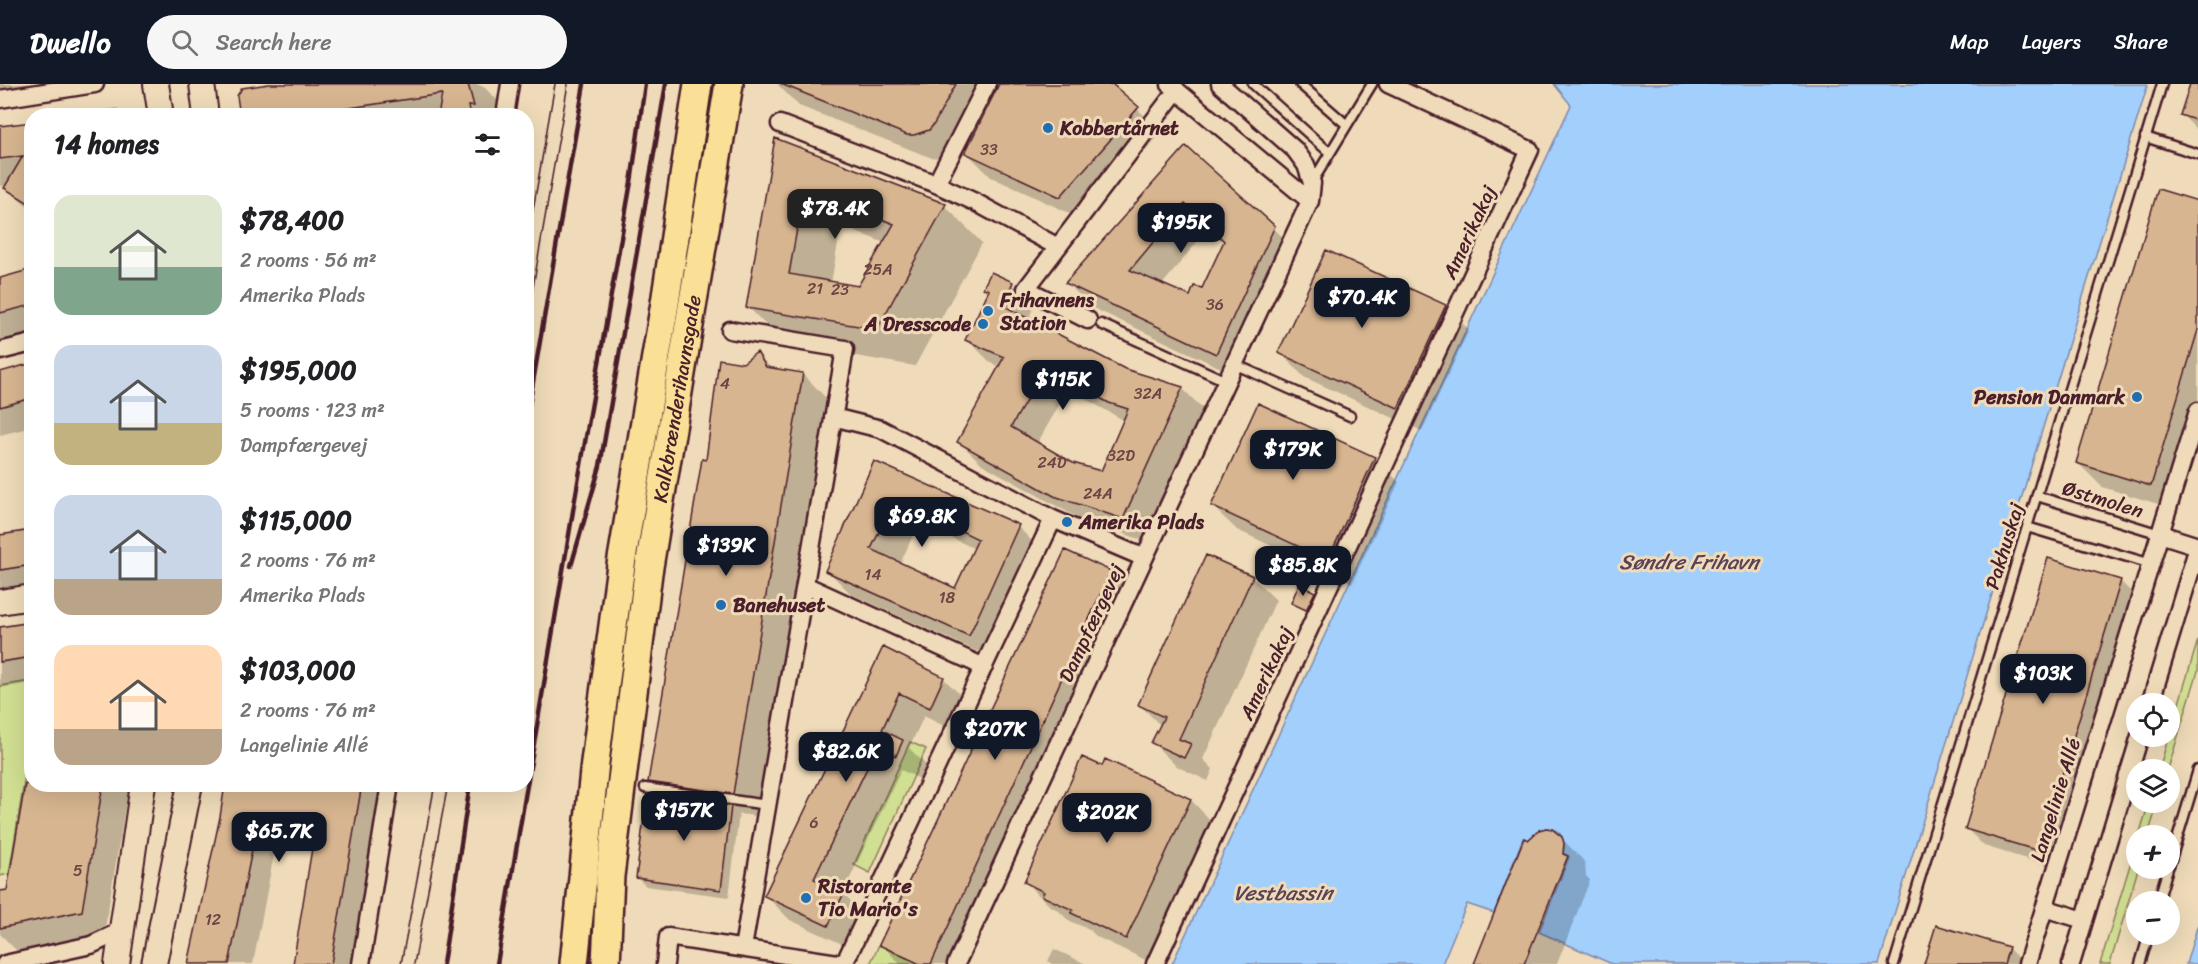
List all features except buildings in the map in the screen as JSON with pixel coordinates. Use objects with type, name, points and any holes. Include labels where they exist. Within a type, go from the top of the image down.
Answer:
[{"type":"main road","name":"Kalkbrænderihavnsgade","points":[[574,964],[594,762],[620,576],[698,84]]},
{"type":"main road","name":"Kalkbrænderihavnsgade","points":[[606,964],[611,865],[647,585],[729,84]]},
{"type":"street","points":[[0,99],[95,84]]},
{"type":"street","points":[[156,84],[160,108]]},
{"type":"street","points":[[202,84],[205,108]]},
{"type":"street","points":[[506,108],[510,84]]},
{"type":"street","points":[[936,184],[987,84]]},
{"type":"street","points":[[1220,84],[1295,150],[1306,165],[1312,183]]},
{"type":"street","name":"Amerikakaj","points":[[1155,964],[1530,150],[1388,84]]},
{"type":"street","points":[[1094,322],[1026,289],[1173,87],[1310,201]]},
{"type":"street","points":[[780,124],[936,184],[975,202],[1058,247]]},
{"type":"street","name":"Dampfærgevej","points":[[956,964],[1310,201],[1312,183]]},
{"type":"street","points":[[730,330],[845,349],[743,948]]},
{"type":"street","points":[[0,351],[24,346]]},
{"type":"street","name":"Langelinie Allé","points":[[2027,964],[2198,411]]},
{"type":"street","points":[[833,417],[881,429],[1053,519],[1135,554],[1145,556]]},
{"type":"street","points":[[665,964],[668,937],[844,964],[1053,519]]},
{"type":"street","points":[[2153,693],[2198,546],[2160,534]]},
{"type":"street","points":[[805,585],[984,667]]},
{"type":"street","points":[[0,602],[24,598]]},
{"type":"street","points":[[2071,964],[2137,747]]},
{"type":"street","points":[[91,945],[118,960],[142,792]]},
{"type":"street","points":[[154,964],[188,792]]},
{"type":"street","points":[[361,964],[389,792]]},
{"type":"street","points":[[2044,908],[2084,920]]},
{"type":"street","points":[[5,964],[91,945],[123,930]]},
{"type":"lane","points":[[1253,84],[1330,153]]},
{"type":"lane","points":[[1300,84],[1347,125]]},
{"type":"lane","points":[[1312,183],[1372,84]]},
{"type":"lane","name":"Pakhuskaj","points":[[1894,964],[2162,84]]},
{"type":"lane","points":[[2145,138],[2198,154]]},
{"type":"lane","points":[[1094,322],[1226,381]]},
{"type":"lane","points":[[1234,364],[1350,416]]},
{"type":"lane","name":"Østmolen","points":[[2037,496],[2160,534]]},
{"type":"lane","points":[[2027,527],[2151,564]]},
{"type":"lane","points":[[2180,831],[2198,770]]},
{"type":"lane","points":[[645,788],[768,805]]},
{"type":"lane","points":[[2140,964],[2145,945]]},
{"type":"green space","points":[[2198,640],[2198,671],[2180,730],[2180,700]]},
{"type":"green space","points":[[24,682],[24,782],[9,874],[0,876],[0,686]]},
{"type":"green space","points":[[910,742],[926,749],[870,873],[854,865]]},
{"type":"green space","points":[[2166,747],[2175,747],[2171,759],[2162,759]]},
{"type":"green space","points":[[2146,813],[2155,813],[2151,825],[2142,825]]},
{"type":"green space","points":[[2126,878],[2135,879],[2132,891],[2126,891],[2126,910],[2110,964],[2100,964]]},
{"type":"green space","points":[[879,945],[920,964],[870,964]]},
{"type":"water","name":"Søndre Frihavn","points":[[1554,84],[2148,84],[1879,964],[1612,964],[1539,932],[1569,857],[1563,853],[1564,843],[1559,833],[1546,828],[1534,834],[1531,840],[1523,838],[1494,913],[1467,904],[1442,964],[1172,964],[1571,105]]},
{"type":"water","points":[[2198,924],[2198,964],[2186,964]]},
{"type":"tram line","points":[[534,204],[555,84]]},
{"type":"tram line","points":[[534,282],[568,84]]},
{"type":"tram line","points":[[401,964],[433,792]]},
{"type":"tram line","points":[[414,964],[446,792]]},
{"type":"railway","points":[[534,376],[584,84]]},
{"type":"railway","points":[[534,743],[632,176],[645,84]]},
{"type":"railway","points":[[571,566],[600,466],[666,84]]},
{"type":"railway","points":[[443,964],[469,792]]},
{"type":"railway","points":[[497,964],[526,792]]},
{"type":"place","name":"Kobbertårnet","points":[[1048,128]]},
{"type":"place","name":"Frihavnens Station","points":[[988,311]]},
{"type":"place","name":"A Dresscode","points":[[983,324]]},
{"type":"place","name":"Pension Danmark","points":[[2137,397]]},
{"type":"place","name":"Amerika Plads","points":[[1067,522]]},
{"type":"place","name":"Banehuset","points":[[721,605]]},
{"type":"place","name":"Ristorante Tio Mario's","points":[[806,898]]},
{"type":"water label","name":"Vestbassin","points":[[1283,893]]}]
